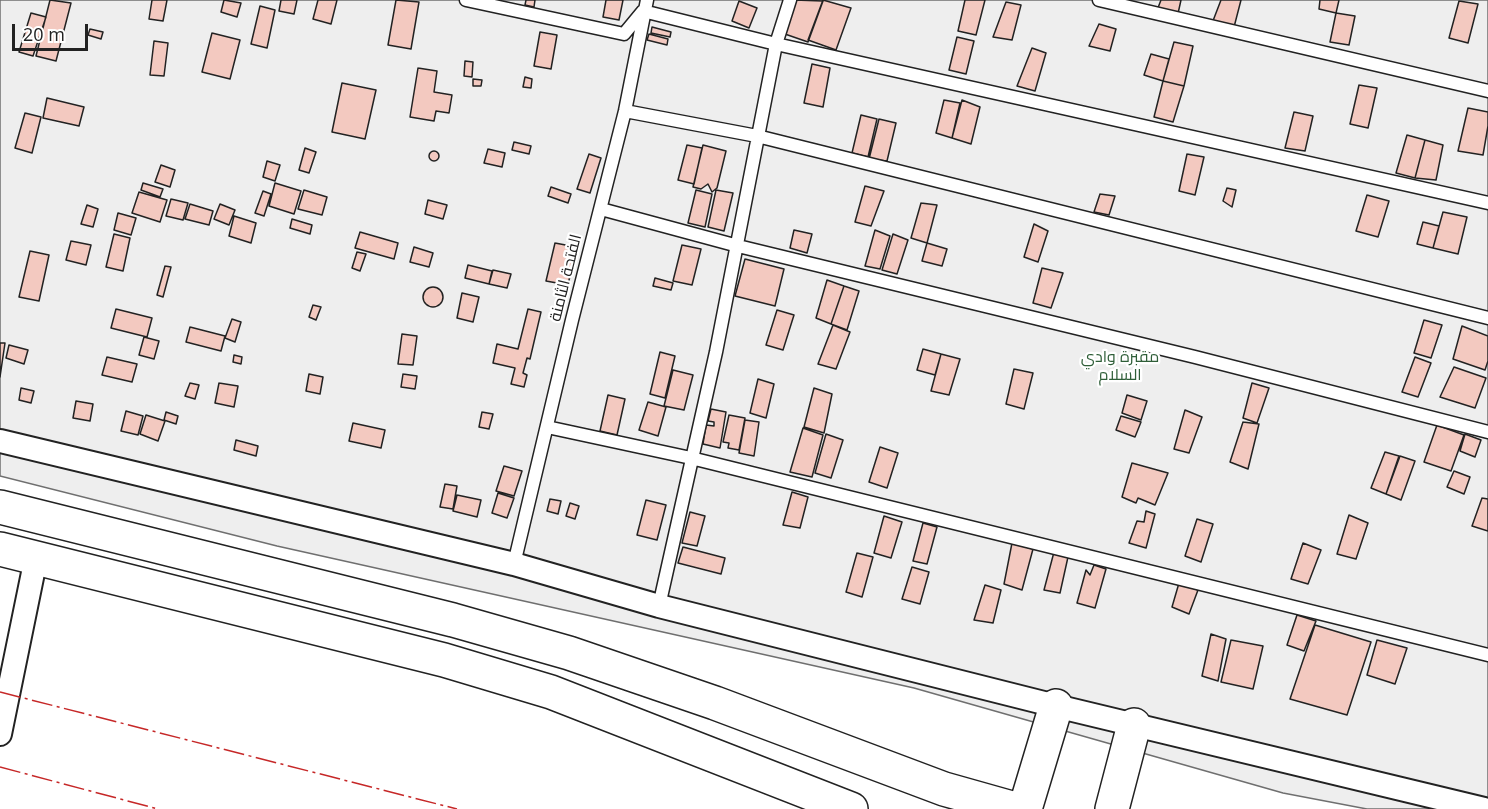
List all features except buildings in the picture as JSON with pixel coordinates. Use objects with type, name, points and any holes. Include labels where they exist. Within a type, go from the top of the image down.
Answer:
[{"type":"main road","points":[[0,507],[453,620],[605,665],[702,698],[944,789],[1015,809]]},
{"type":"main road","points":[[0,549],[444,660],[551,692],[851,809]]},
{"type":"main road","points":[[581,703],[593,702],[602,696],[608,686],[609,675],[605,665]]},
{"type":"main road","points":[[680,742],[674,731],[674,718],[680,707],[690,700],[702,698]]},
{"type":"main road","points":[[1025,809],[1056,706]]},
{"type":"main road","points":[[1112,809],[1134,725]]},
{"type":"street","points":[[0,441],[514,564],[659,606],[1056,706],[1484,809]]},
{"type":"street","points":[[0,734],[36,558]]},
{"type":"lane","points":[[466,0],[624,34],[645,5],[776,44],[1488,203]]},
{"type":"lane","points":[[659,606],[738,246],[776,44],[790,0]]},
{"type":"lane","points":[[1100,0],[1488,91]]},
{"type":"lane","name":"الفتحة الثامنة","points":[[514,564],[625,111],[645,5]]},
{"type":"lane","points":[[625,111],[757,136],[1488,318]]},
{"type":"lane","points":[[601,209],[738,246],[1195,357],[1488,432]]},
{"type":"lane","points":[[548,427],[691,458],[1488,655]]},
{"type":"green space","name":"مقبرة وادي السلام","points":[[0,0],[1488,0],[1488,809],[1367,809],[1283,793],[914,688],[277,546],[0,476]]},
{"type":"power","points":[[0,692],[457,809]]},
{"type":"power","points":[[0,767],[158,809]]}]
